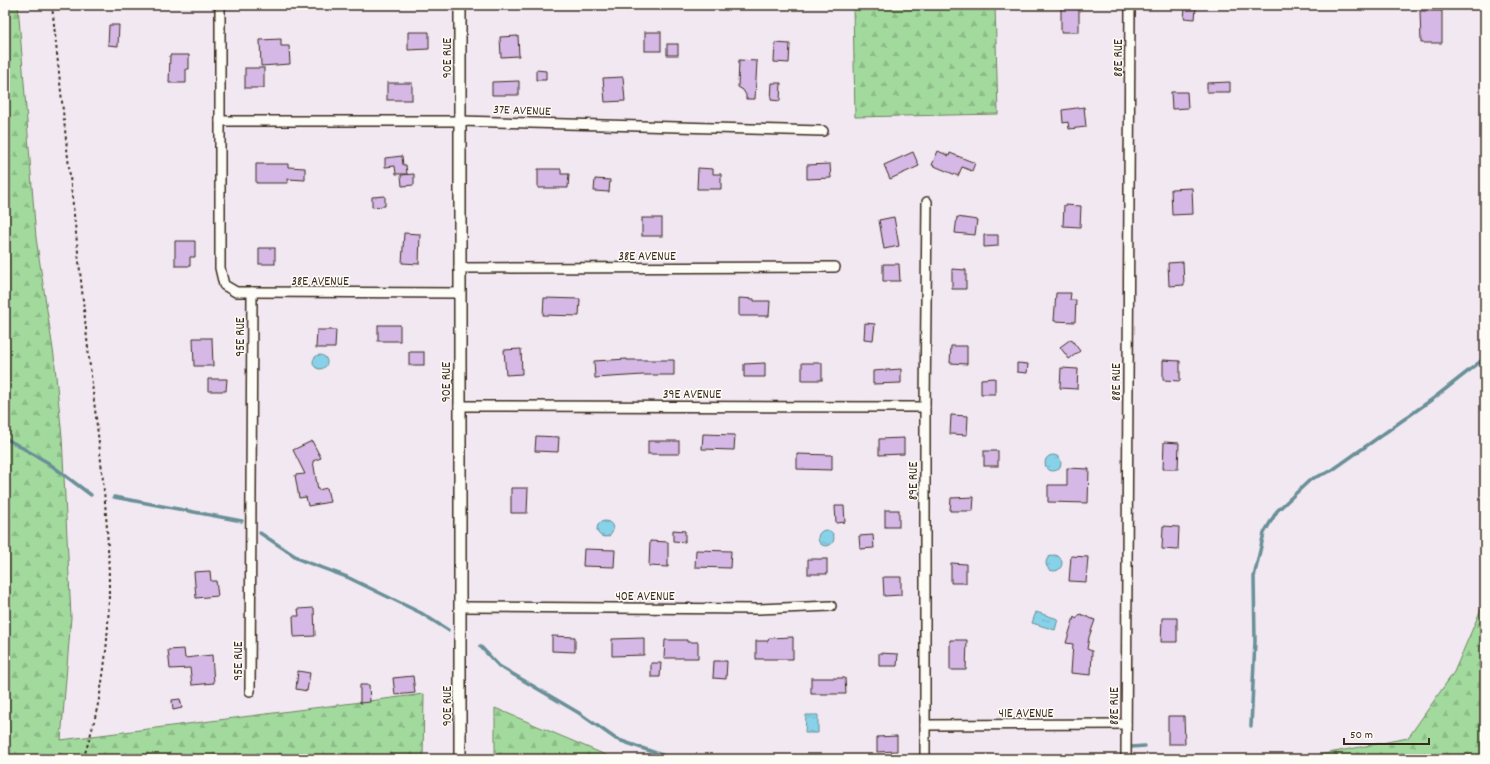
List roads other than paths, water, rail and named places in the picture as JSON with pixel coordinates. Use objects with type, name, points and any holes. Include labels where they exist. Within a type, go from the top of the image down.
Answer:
[{"type":"street","points":[[220,5],[220,268],[224,285],[236,292],[252,292]]},
{"type":"street","name":"90E RUE","points":[[460,5],[460,759]]},
{"type":"street","name":"88E RUE","points":[[1126,759],[1130,5]]},
{"type":"street","name":"37E AVENUE","points":[[220,121],[460,121],[823,131]]},
{"type":"street","name":"89E RUE","points":[[925,759],[925,407],[927,202]]},
{"type":"street","name":"38E AVENUE","points":[[459,268],[835,267]]},
{"type":"street","name":"38E AVENUE","points":[[252,292],[459,293]]},
{"type":"street","name":"95E RUE","points":[[250,691],[252,292]]},
{"type":"street","name":"39E AVENUE","points":[[460,406],[925,407]]},
{"type":"street","name":"40E AVENUE","points":[[460,607],[760,608],[831,606]]},
{"type":"street","name":"41E AVENUE","points":[[925,725],[1126,724]]},
{"type":"water","points":[[317,355],[323,355],[327,359],[327,365],[323,369],[317,369],[313,365],[313,359]]},
{"type":"water","points":[[1053,455],[1060,460],[1061,463],[1056,470],[1053,471],[1046,466],[1045,463],[1050,456]]},
{"type":"water","points":[[605,521],[611,523],[613,529],[611,535],[605,537],[599,535],[597,529],[599,523]]},
{"type":"water","points":[[823,530],[829,530],[834,535],[832,544],[829,546],[823,546],[818,541],[818,535]]},
{"type":"water","points":[[1054,555],[1060,557],[1062,563],[1060,569],[1054,571],[1048,569],[1046,563],[1048,557]]},
{"type":"water","points":[[1036,612],[1058,619],[1055,630],[1032,623]]},
{"type":"water","points":[[806,715],[818,715],[818,733],[805,733]]},
{"type":"waterway","points":[[1251,726],[1255,641],[1254,577],[1264,533],[1277,511],[1311,479],[1331,471],[1434,398],[1485,358]]},
{"type":"waterway","points":[[5,438],[47,462],[91,495]]},
{"type":"waterway","points":[[114,497],[242,521]]},
{"type":"waterway","points":[[260,533],[301,560],[347,577],[421,613],[448,630]]},
{"type":"waterway","points":[[480,646],[499,666],[579,713],[616,739],[673,759]]},
{"type":"waterway","points":[[1131,747],[1145,746]]}]
